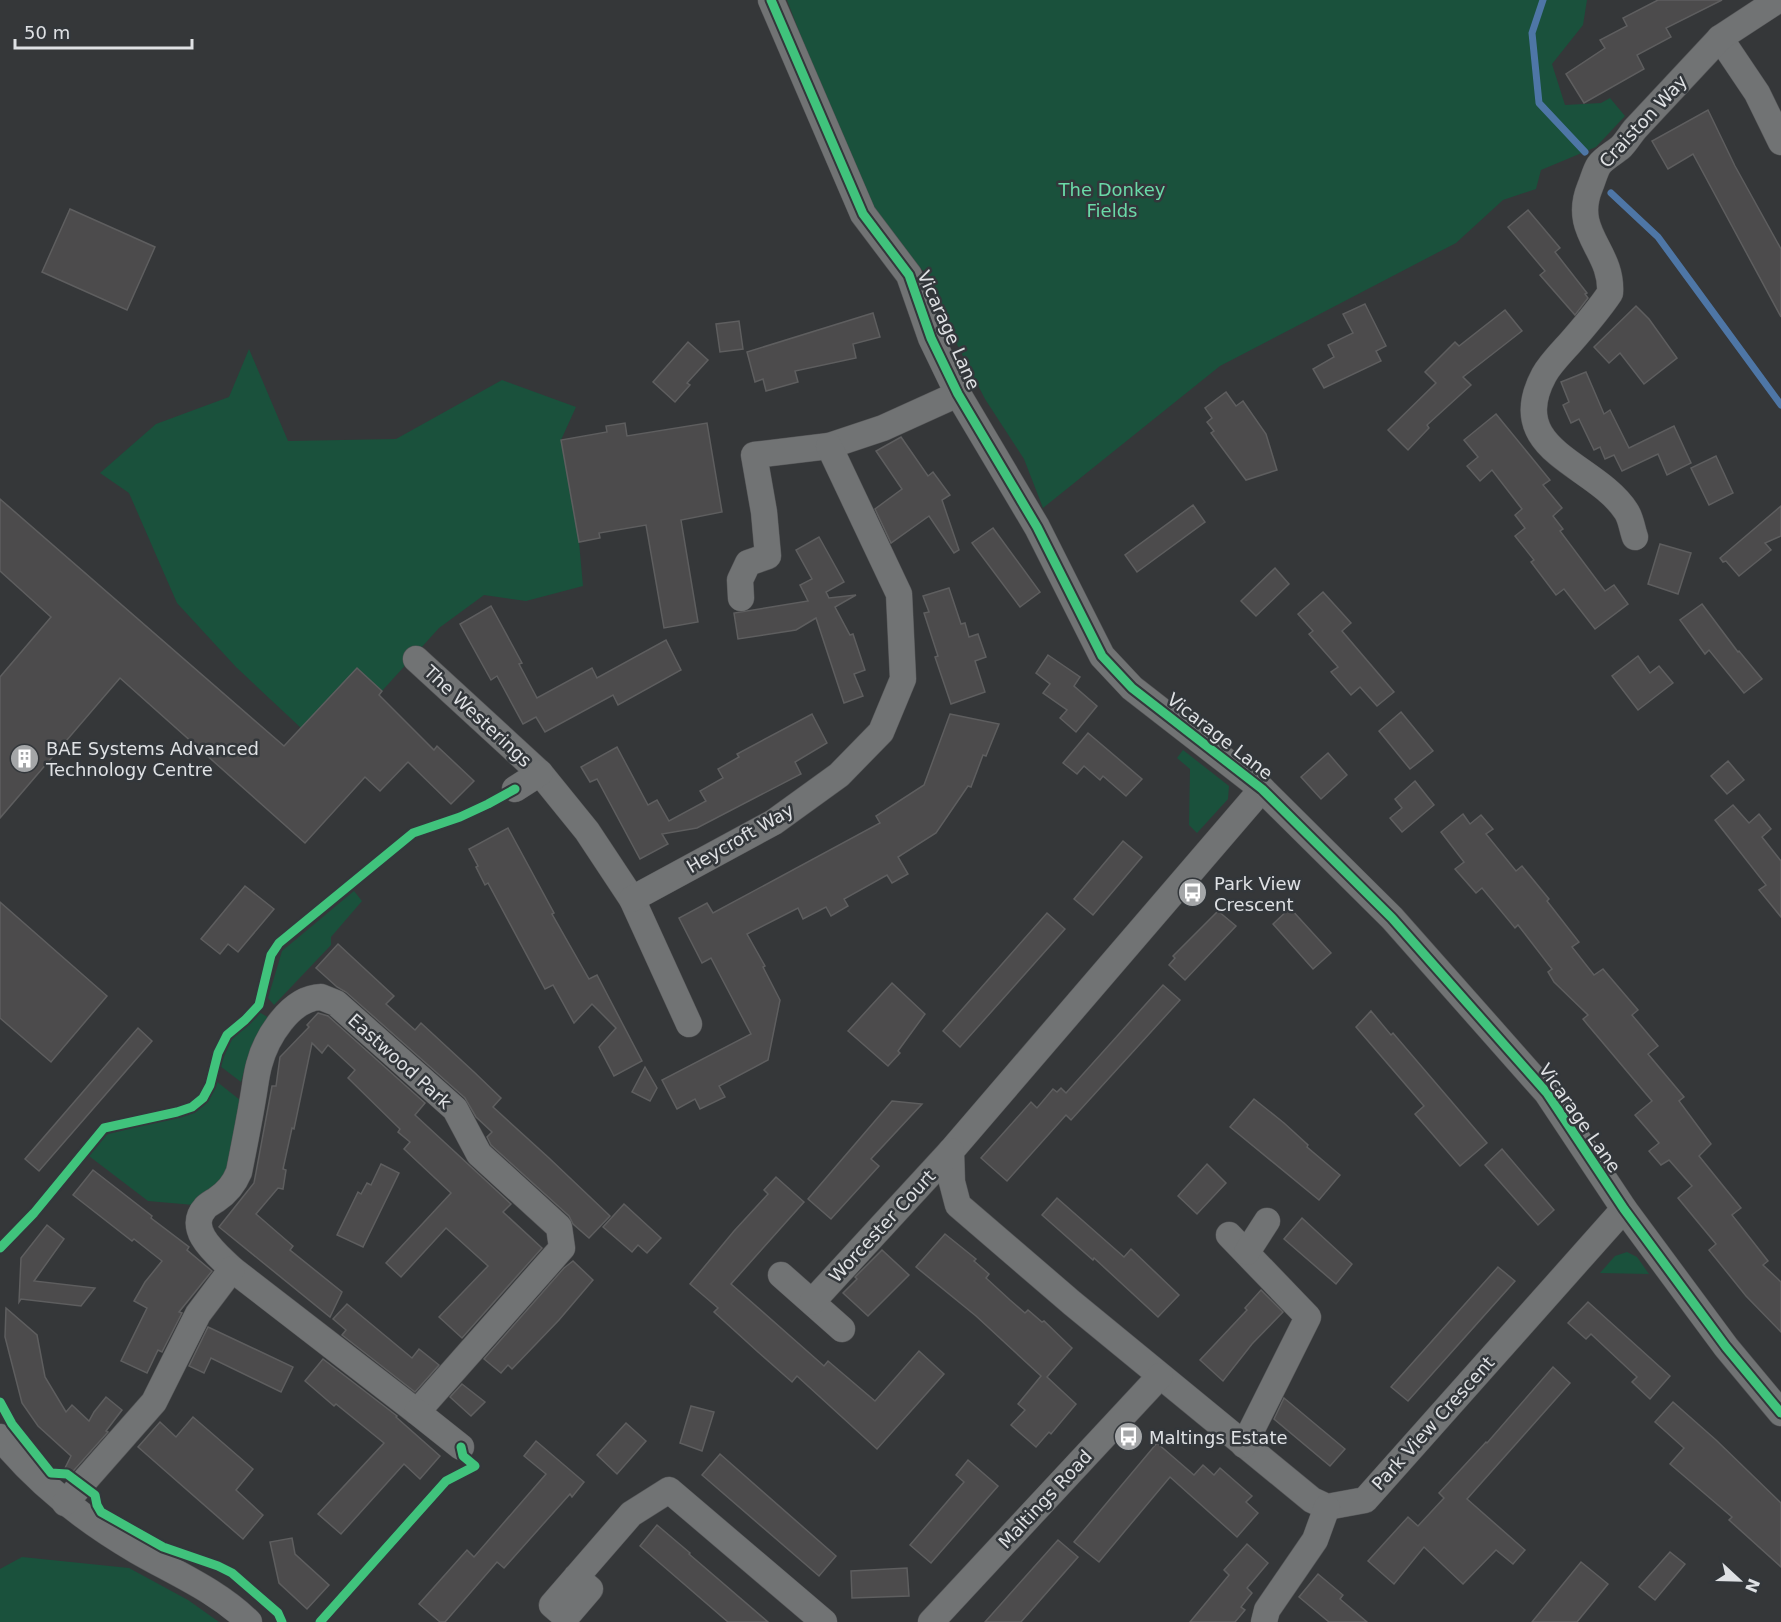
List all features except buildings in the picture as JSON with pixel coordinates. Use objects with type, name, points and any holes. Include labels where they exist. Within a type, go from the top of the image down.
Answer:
[{"type":"street","name":"Vicarage Lane","points":[[771,0],[863,214],[909,275],[931,338],[958,394],[1037,527],[1102,656],[1132,688],[1262,789],[1392,918],[1547,1093],[1624,1209],[1726,1347],[1781,1413]]},
{"type":"street","name":"Craiston Way","points":[[1635,537],[1628,513],[1622,505],[1597,482],[1558,454],[1541,436],[1533,420],[1534,402],[1545,374],[1610,293],[1611,280],[1584,214],[1584,202],[1599,165],[1623,145],[1635,129],[1720,38],[1778,0]]},
{"type":"street","points":[[1720,38],[1756,93],[1781,142]]},
{"type":"street","points":[[741,598],[740,580],[748,563],[768,556],[764,512],[754,455],[828,446],[883,428],[958,394]]},
{"type":"street","name":"Heycroft Way","points":[[632,899],[774,822],[839,775],[881,732],[903,679],[899,594],[828,446]]},
{"type":"street","name":"The Westerings","points":[[416,659],[540,773],[587,831],[632,899],[688,1024]]},
{"type":"street","name":"The Westerings","points":[[514,789],[540,773]]},
{"type":"street","points":[[1262,789],[951,1151],[952,1182],[958,1205],[1244,1445],[1312,1500],[1327,1507],[1315,1540],[1267,1610],[1264,1622]]},
{"type":"street","name":"Eastwood Park","points":[[417,1412],[562,1248],[559,1227],[479,1154],[455,1108],[336,1003],[321,997],[309,998],[295,1005],[281,1021],[259,1064],[239,1172],[233,1186],[204,1208],[200,1220],[200,1234],[208,1246],[232,1269],[461,1447]]},
{"type":"street","name":"Worcester Court","points":[[812,1302],[951,1151]]},
{"type":"street","name":"Park View Crescent","points":[[1327,1507],[1365,1500],[1624,1209]]},
{"type":"street","points":[[1244,1445],[1308,1317],[1238,1243],[1267,1221]]},
{"type":"street","points":[[65,1503],[154,1401],[198,1314],[232,1269]]},
{"type":"street","points":[[781,1275],[842,1329]]},
{"type":"street","name":"Maltings Road","points":[[931,1622],[1160,1376]]},
{"type":"street","points":[[0,1437],[21,1463],[93,1525],[214,1594],[249,1622]]},
{"type":"street","points":[[576,1577],[632,1514],[669,1490],[824,1622]]},
{"type":"green space","name":"The Donkey Fields","points":[[787,0],[1587,0],[1583,25],[1552,64],[1565,105],[1601,103],[1610,98],[1625,116],[1596,147],[1541,170],[1536,189],[1503,200],[1456,243],[1220,366],[1043,508],[1024,459],[985,399],[944,319],[925,273],[874,213],[820,86]]},
{"type":"green space","points":[[249,349],[288,441],[396,439],[502,380],[576,407],[561,440],[579,542],[583,586],[526,601],[484,595],[439,628],[382,691],[357,668],[301,728],[236,667],[177,603],[129,493],[100,473],[156,424],[229,397]]},
{"type":"green space","points":[[1183,750],[1229,786],[1228,799],[1197,833],[1189,825],[1190,769],[1177,758]]},
{"type":"green space","points":[[354,891],[362,901],[331,937],[331,945],[274,1005],[268,998],[282,951]]},
{"type":"green space","points":[[259,1012],[271,1019],[247,1060],[241,1082],[220,1066],[231,1040],[256,1018]]},
{"type":"green space","points":[[216,1081],[240,1100],[226,1176],[194,1205],[148,1201],[89,1156],[105,1135],[194,1112],[209,1099]]},
{"type":"green space","points":[[1627,1252],[1637,1257],[1649,1274],[1600,1273],[1615,1256]]},
{"type":"green space","points":[[22,1557],[129,1568],[188,1600],[219,1622],[0,1622],[0,1569]]},
{"type":"waterway","points":[[1543,0],[1532,33],[1539,103],[1585,152]]},
{"type":"waterway","points":[[1611,193],[1658,237],[1781,405]]},
{"type":"cycle path","points":[[771,0],[863,214],[909,275],[931,338],[958,394],[1037,527],[1102,656],[1132,688],[1262,789],[1392,918],[1547,1093],[1624,1209],[1726,1347],[1781,1413]]},
{"type":"cycle path","points":[[0,1248],[34,1213],[104,1128],[177,1112],[192,1107],[203,1098],[210,1085],[218,1053],[227,1035],[259,1005],[271,955],[279,943],[413,833],[460,817],[515,789]]},
{"type":"cycle path","points":[[0,1402],[12,1424],[51,1473],[67,1474],[95,1495],[101,1512],[163,1547],[232,1573],[278,1613],[282,1622]]},
{"type":"cycle path","points":[[320,1622],[446,1481],[475,1466],[463,1456],[461,1447]]},
{"type":"place","name":"BAE Systems Advanced Technology Centre","points":[[25,758]]},
{"type":"place","name":"Park View Crescent","points":[[1193,893]]},
{"type":"place","name":"Maltings Estate","points":[[1128,1437]]}]
